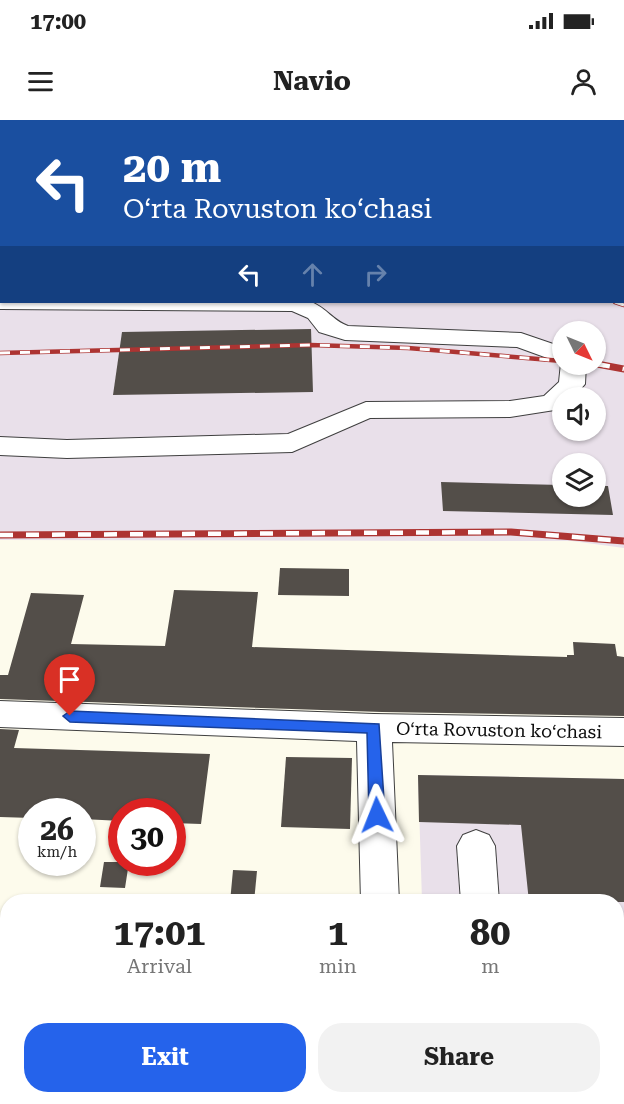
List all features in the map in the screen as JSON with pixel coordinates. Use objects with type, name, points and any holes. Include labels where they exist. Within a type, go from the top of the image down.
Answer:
[{"type":"street","points":[[148,303],[296,304],[317,313],[328,327],[345,333],[521,340],[552,352]]},
{"type":"street","points":[[0,446],[67,449],[292,443],[366,410],[510,409],[552,403],[572,384],[572,375]]},
{"type":"street","name":"Oʻrta Rovuston koʻchasi","points":[[0,714],[374,728],[624,732]]},
{"type":"street","name":"Oʻrta Rovuston koʻchasi","points":[[374,728],[380,894]]},
{"type":"street","points":[[476,846],[479,894]]},
{"type":"shaded area","points":[[0,303],[624,303],[624,548],[572,541],[0,540]]},
{"type":"shaded area","points":[[418,775],[624,779],[624,894],[422,894]]},
{"type":"building","points":[[311,329],[313,392],[113,395],[122,332]]},
{"type":"building","points":[[441,482],[552,485],[552,507],[606,507],[606,486],[608,486],[613,515],[443,511]]},
{"type":"building","points":[[280,568],[349,569],[349,596],[278,595]]},
{"type":"building","points":[[174,590],[258,592],[252,647],[567,657],[567,655],[574,655],[573,642],[615,644],[617,656],[624,657],[624,716],[382,712],[0,699],[0,675],[8,675],[31,593],[84,595],[71,644],[165,646]]},
{"type":"building","points":[[0,729],[19,730],[14,748],[210,754],[201,824],[186,823],[186,798],[108,798],[108,820],[96,820],[96,798],[18,798],[18,818],[0,817]]},
{"type":"building","points":[[286,757],[352,758],[350,829],[281,827]]},
{"type":"building","points":[[418,775],[624,779],[624,894],[528,894],[521,825],[419,822]]},
{"type":"building","points":[[104,862],[108,862],[108,876],[127,876],[125,888],[100,887]]},
{"type":"building","points":[[233,870],[257,871],[255,894],[231,894]]},
{"type":"railway","points":[[618,303],[624,305]]},
{"type":"railway","points":[[0,353],[310,345],[408,348],[552,360]]},
{"type":"railway","points":[[606,366],[624,369]]},
{"type":"railway","points":[[0,535],[511,532],[624,541]]},
{"type":"route","points":[[70,716],[374,728],[377,815]]}]
